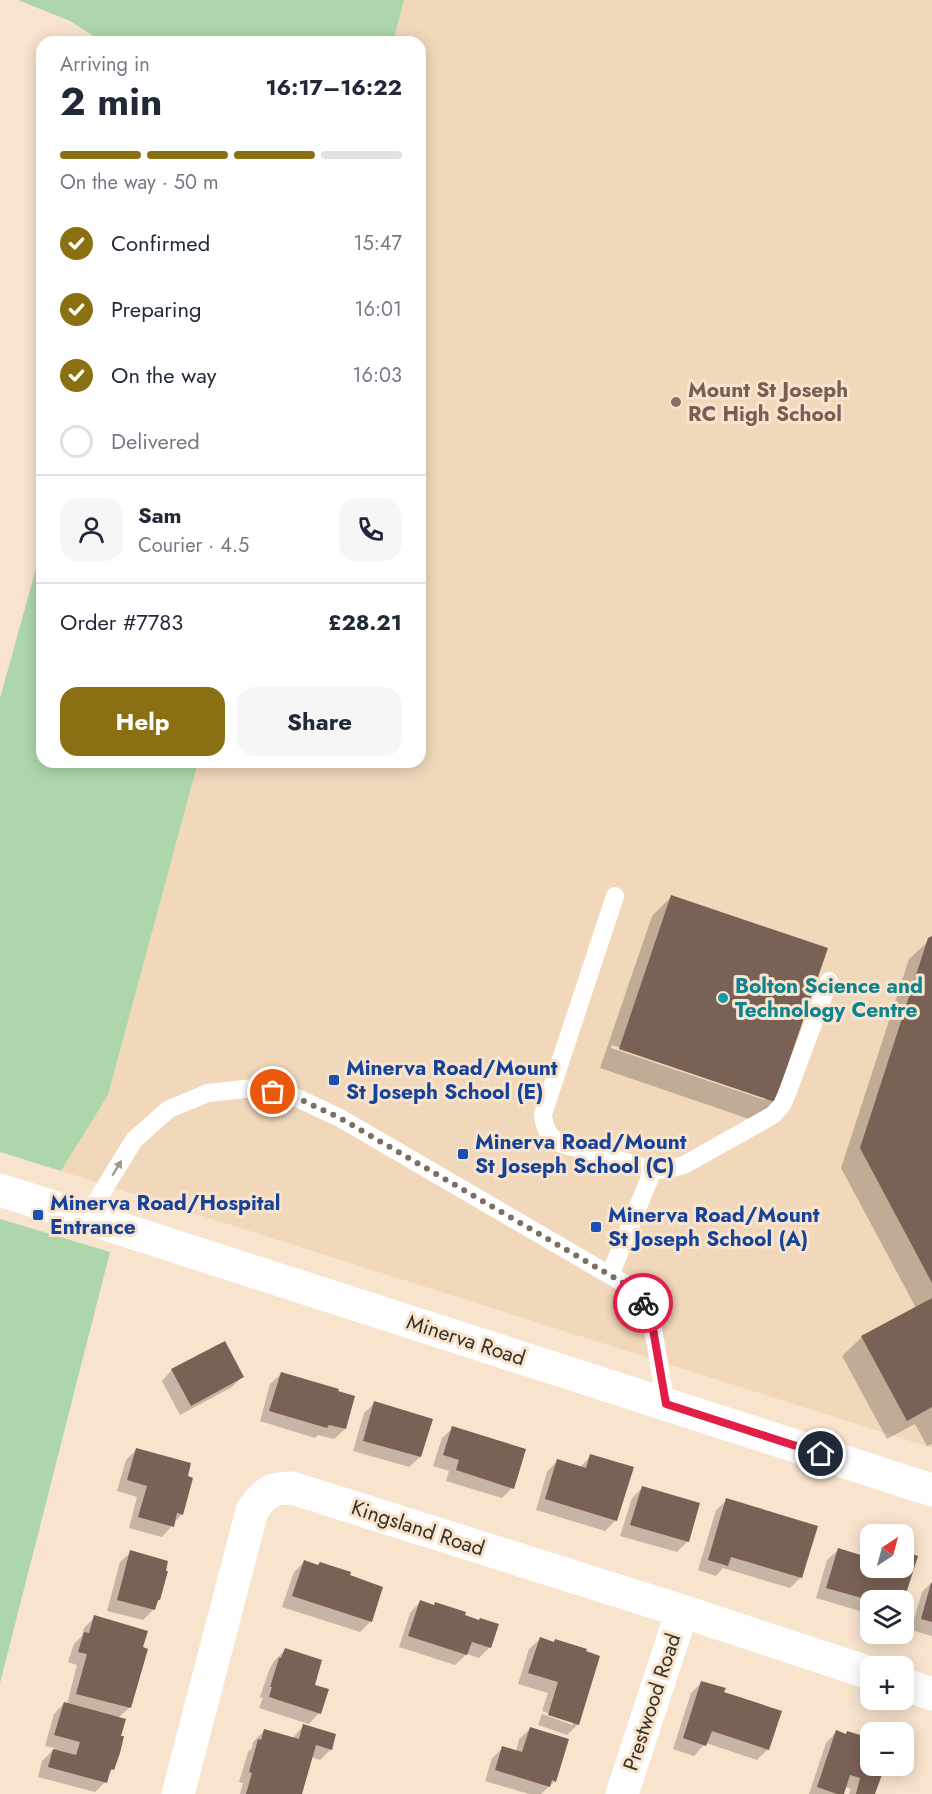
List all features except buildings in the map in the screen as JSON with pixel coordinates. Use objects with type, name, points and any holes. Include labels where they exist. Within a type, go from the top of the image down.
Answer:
[{"type":"street","name":"Minerva Road","points":[[0,1190],[932,1490]]},
{"type":"street","name":"Kingsland Road","points":[[178,1794],[252,1511],[262,1496],[276,1488],[292,1488],[860,1670]]},
{"type":"street","name":"Prestwood Road","points":[[622,1794],[682,1611]]},
{"type":"street","points":[[914,1688],[932,1694]]},
{"type":"lane","points":[[615,896],[543,1114],[544,1126],[556,1142],[653,1170],[684,1165],[773,1115],[782,1105],[788,1091],[829,981]]},
{"type":"lane","points":[[86,1218],[134,1140],[169,1109],[208,1093],[254,1088],[293,1096],[340,1118],[632,1288],[650,1312],[666,1404]]},
{"type":"lane","points":[[610,1275],[653,1170]]},
{"type":"shaded area","name":"Mount St Joseph RC High School","points":[[404,0],[932,0],[932,1448],[61,1171],[108,1095],[196,768],[426,768],[426,36],[395,36]]},
{"type":"green space","points":[[18,0],[404,0],[395,36],[94,36],[70,21]]},
{"type":"green space","points":[[36,569],[36,768],[196,768],[108,1095],[61,1171],[0,1152],[0,698]]},
{"type":"green space","points":[[0,1219],[110,1252],[0,1683]]},
{"type":"way so far","points":[[273,1092],[293,1096],[340,1118],[632,1288],[643,1303]]},
{"type":"place","name":"Mount St Joseph RC High School","points":[[676,402]]},
{"type":"place","name":"Bolton Science and Technology Centre","points":[[723,998]]},
{"type":"place","name":"Minerva Road/Mount St Joseph School (E)","points":[[334,1080]]},
{"type":"place","name":"Minerva Road/Mount St Joseph School (C)","points":[[463,1154]]},
{"type":"place","name":"Minerva Road/Hospital Entrance","points":[[38,1215]]},
{"type":"place","name":"Minerva Road/Mount St Joseph School (A)","points":[[596,1227]]},
{"type":"route","points":[[643,1303],[650,1312],[666,1404],[821,1454]]}]
